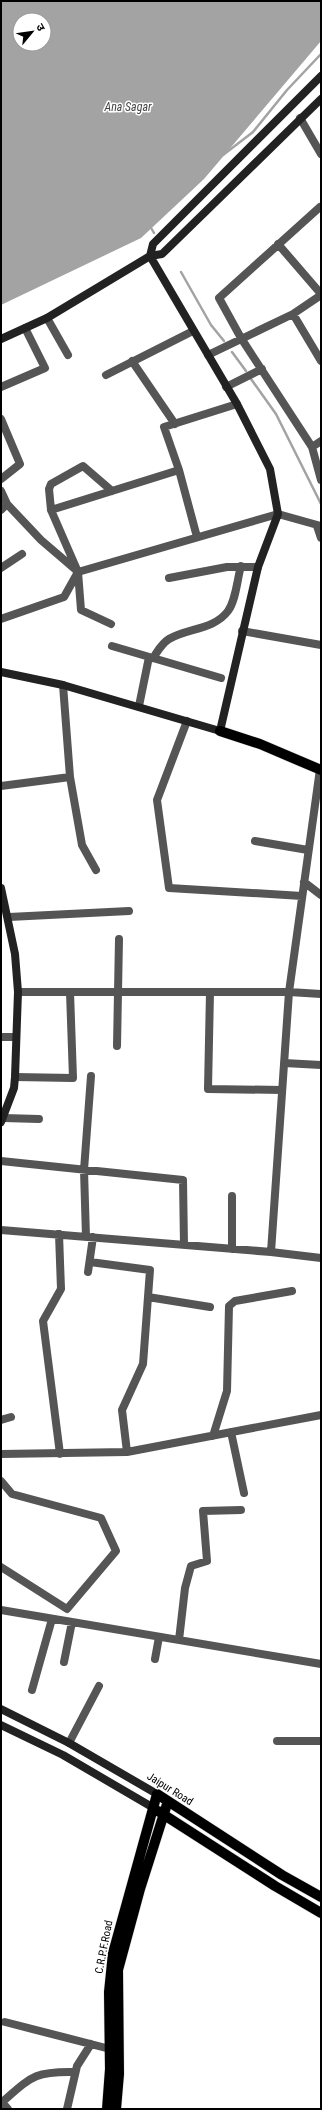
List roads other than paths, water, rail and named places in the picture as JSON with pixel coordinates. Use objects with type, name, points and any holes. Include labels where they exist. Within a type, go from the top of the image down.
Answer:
[{"type":"main road","points":[[220,731],[260,744],[320,770]]},
{"type":"main road","name":"C.R.P.F.Road","points":[[107,2109],[114,1969],[152,1807],[157,1794]]},
{"type":"main road","name":"Jaipur Road","points":[[157,1794],[282,1875],[321,1897]]},
{"type":"main road","name":"C.R.P.F.Road","points":[[117,1954],[168,1801]]},
{"type":"main road","points":[[152,1807],[275,1886],[321,1913]]},
{"type":"main road","name":"C.R.P.F.Road","points":[[114,1969],[119,2074],[116,2109]]},
{"type":"street","points":[[1,672],[63,685],[139,706],[220,731],[258,567],[278,514],[270,469],[237,404],[150,256],[153,244],[321,76]]},
{"type":"street","points":[[1,339],[48,318],[150,256],[162,254],[321,99]]},
{"type":"street","points":[[300,118],[321,154]]},
{"type":"street","points":[[320,207],[219,298],[241,338],[312,447],[321,480]]},
{"type":"street","points":[[164,233],[173,244]]},
{"type":"street","points":[[208,355],[293,314],[321,295],[278,244]]},
{"type":"street","points":[[293,314],[321,361]]},
{"type":"street","points":[[48,318],[68,355]]},
{"type":"street","points":[[1,387],[45,368],[25,328]]},
{"type":"street","points":[[106,374],[193,331]]},
{"type":"street","points":[[132,362],[175,424]]},
{"type":"street","points":[[226,387],[262,369]]},
{"type":"street","points":[[164,427],[237,404]]},
{"type":"street","points":[[169,415],[164,427],[197,537]]},
{"type":"street","points":[[1,419],[20,464],[1,479]]},
{"type":"street","points":[[312,447],[321,441]]},
{"type":"street","points":[[111,624],[81,610],[78,572],[51,510],[50,489],[51,484],[83,466],[112,491]]},
{"type":"street","points":[[51,510],[178,470]]},
{"type":"street","points":[[1,491],[4,507],[78,572]]},
{"type":"street","points":[[1,619],[64,597],[78,572],[278,514],[319,526],[321,538]]},
{"type":"street","points":[[1,568],[22,554]]},
{"type":"street","points":[[169,578],[208,569],[241,566],[258,567]]},
{"type":"street","points":[[139,706],[151,657],[170,638],[202,627],[222,617],[228,611],[232,602],[241,566]]},
{"type":"street","points":[[242,631],[321,645]]},
{"type":"street","points":[[112,646],[221,678]]},
{"type":"street","points":[[63,685],[70,777],[82,845],[96,870]]},
{"type":"street","points":[[187,721],[157,800],[169,888],[302,896]]},
{"type":"street","points":[[271,1252],[289,992],[320,770]]},
{"type":"street","points":[[1,786],[70,777]]},
{"type":"street","points":[[255,841],[308,850]]},
{"type":"street","points":[[304,882],[321,895]]},
{"type":"street","points":[[1,888],[9,917],[15,954],[18,992],[14,1088],[2,1120],[39,1119]]},
{"type":"street","points":[[9,917],[129,911]]},
{"type":"street","points":[[117,1046],[119,938]]},
{"type":"street","points":[[18,992],[289,992],[321,994]]},
{"type":"street","points":[[15,1077],[73,1078],[70,992]]},
{"type":"street","points":[[210,992],[208,1089],[282,1090]]},
{"type":"street","points":[[1,1037],[16,1037]]},
{"type":"street","points":[[284,1063],[321,1065]]},
{"type":"street","points":[[88,1272],[90,1262],[84,1170],[91,1076]]},
{"type":"street","points":[[1,1161],[184,1180],[184,1245]]},
{"type":"street","points":[[232,1196],[232,1249]]},
{"type":"street","points":[[1,1230],[271,1252],[321,1258]]},
{"type":"street","points":[[59,1234],[61,1289],[43,1321],[60,1454]]},
{"type":"street","points":[[90,1262],[150,1270],[143,1364],[122,1410],[127,1452]]},
{"type":"street","points":[[213,1436],[227,1391],[229,1306],[235,1301],[292,1291]]},
{"type":"street","points":[[148,1297],[210,1307]]},
{"type":"street","points":[[1,1454],[127,1452],[321,1416]]},
{"type":"street","points":[[1,1420],[11,1417]]},
{"type":"street","points":[[231,1432],[244,1493]]},
{"type":"street","points":[[1,1481],[12,1494],[100,1518],[116,1551],[67,1609],[1,1567]]},
{"type":"street","points":[[179,1640],[185,1588],[191,1566],[207,1561],[203,1511],[241,1510]]},
{"type":"street","points":[[1,1610],[321,1664]]},
{"type":"street","points":[[32,1690],[52,1619]]},
{"type":"street","points":[[64,1662],[72,1622]]},
{"type":"street","points":[[155,1659],[159,1637]]},
{"type":"street","points":[[69,1743],[98,1686]]},
{"type":"street","name":"Jaipur Road","points":[[1,1710],[69,1743],[157,1794]]},
{"type":"street","points":[[1,1725],[63,1755],[152,1807]]},
{"type":"street","points":[[277,1740],[321,1741]]},
{"type":"street","points":[[5,2022],[110,2049]]},
{"type":"street","points":[[67,2109],[75,2072],[80,2059],[90,2044]]},
{"type":"street","points":[[8,2109],[1,2102],[27,2081],[39,2074],[56,2071],[75,2072]]},
{"type":"water","name":"Ana Sagar","points":[[1,1],[321,1],[321,41],[204,179],[141,238],[1,305]]},
{"type":"waterway","points":[[223,155],[253,132],[287,90],[321,54]]},
{"type":"waterway","points":[[150,226],[154,233]]},
{"type":"waterway","points":[[181,272],[211,325],[224,341]]},
{"type":"waterway","points":[[232,352],[246,371]]},
{"type":"waterway","points":[[251,379],[276,414],[321,504]]}]
